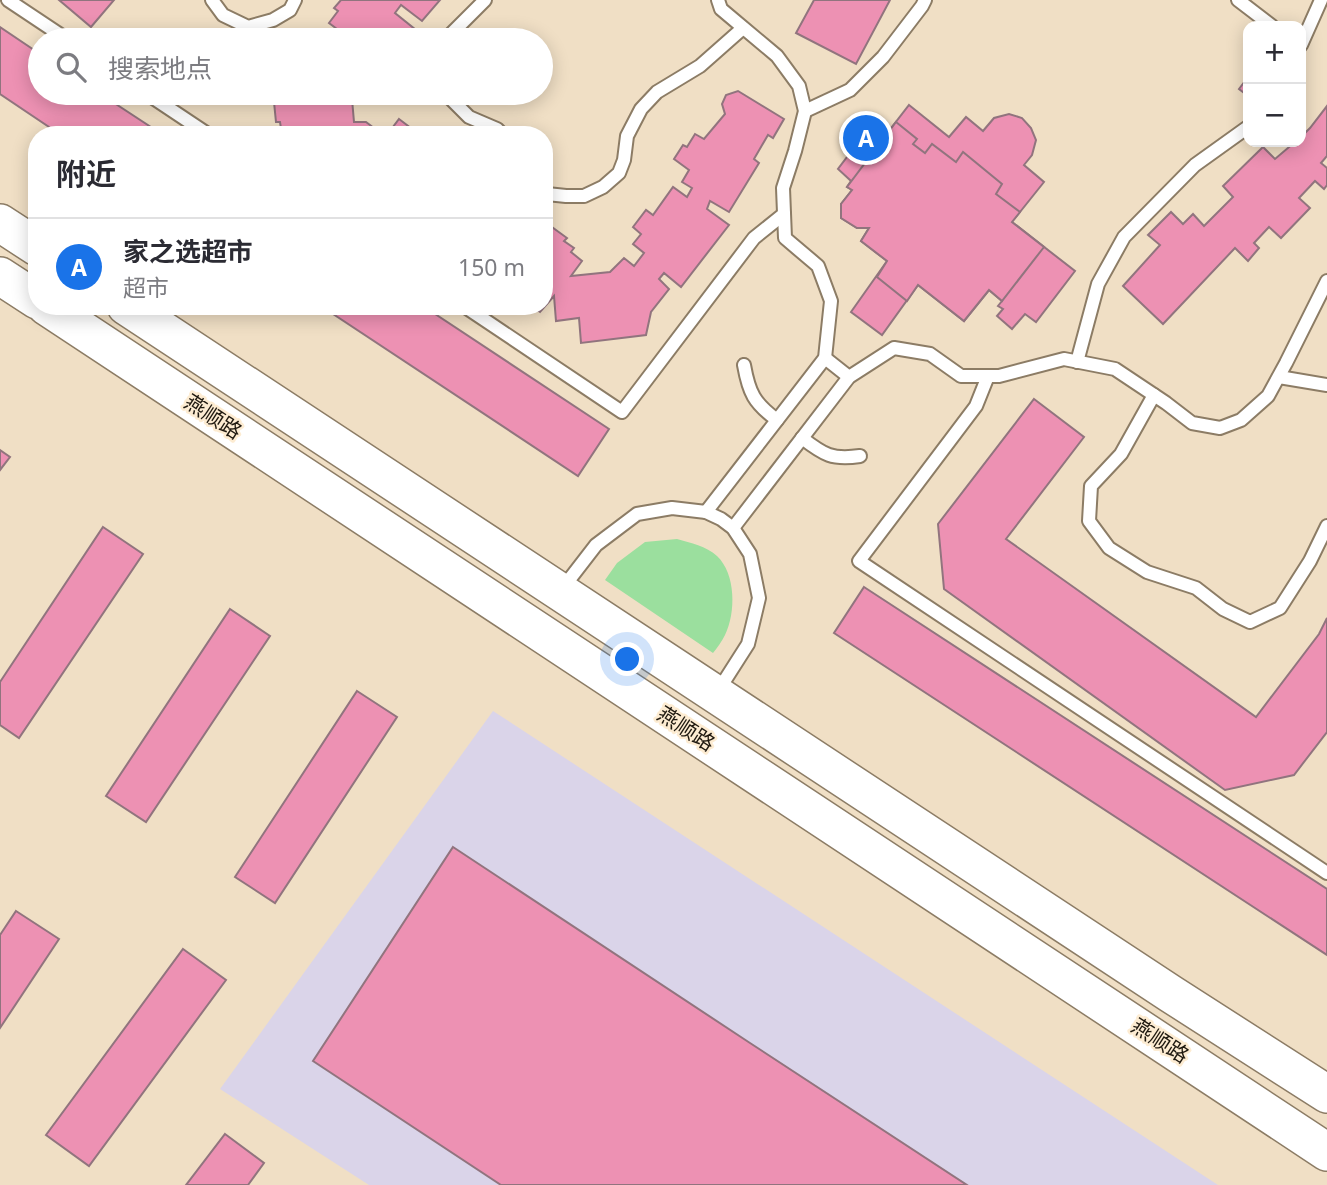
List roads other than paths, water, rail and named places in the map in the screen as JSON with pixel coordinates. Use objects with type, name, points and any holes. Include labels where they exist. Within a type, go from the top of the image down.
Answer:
[{"type":"main road","points":[[0,223],[28,241]]},
{"type":"main road","points":[[0,276],[28,294]]},
{"type":"main road","name":"燕顺路","points":[[60,315],[1327,1152]]},
{"type":"main road","points":[[140,315],[1327,1094]]},
{"type":"lane","points":[[8,0],[50,28]]},
{"type":"lane","points":[[212,0],[223,15],[248,27],[282,15],[290,10],[295,0]]},
{"type":"lane","points":[[457,28],[485,0]]},
{"type":"lane","points":[[706,513],[825,358],[831,302],[818,266],[785,238],[783,188],[805,111],[799,86],[777,56],[720,9],[718,0]]},
{"type":"lane","points":[[805,111],[850,90],[883,57],[925,0]]},
{"type":"lane","points":[[1238,0],[1265,21]]},
{"type":"lane","points":[[1306,34],[1321,0]]},
{"type":"lane","points":[[553,195],[584,196],[603,187],[619,173],[627,136],[641,108],[657,92],[700,66],[743,28]]},
{"type":"lane","points":[[164,105],[196,126]]},
{"type":"lane","points":[[457,105],[469,117],[490,126]]},
{"type":"lane","points":[[1077,362],[1098,284],[1124,237],[1195,165],[1243,131]]},
{"type":"lane","points":[[477,315],[622,412],[754,238],[784,214]]},
{"type":"lane","points":[[733,528],[849,377],[894,348],[930,354],[961,376],[999,376],[1064,359],[1115,369],[1192,423],[1220,428],[1241,420],[1268,396],[1327,281]]},
{"type":"lane","points":[[825,358],[849,377]]},
{"type":"lane","points":[[744,365],[748,387],[760,407],[777,420]]},
{"type":"lane","points":[[988,376],[976,406],[859,561],[1327,873]]},
{"type":"lane","points":[[1279,377],[1327,385]]},
{"type":"lane","points":[[1154,395],[1121,454],[1091,486],[1089,522],[1109,548],[1147,572],[1196,589],[1223,609],[1250,622],[1280,608],[1310,561],[1327,526]]},
{"type":"lane","points":[[802,438],[821,452],[842,459],[860,456]]},
{"type":"lane","points":[[560,592],[596,545],[637,514],[672,508],[706,513],[721,519],[733,528],[750,554],[759,598],[748,645],[716,694]]},
{"type":"place","name":"家之选超市","points":[[866,138]]}]
